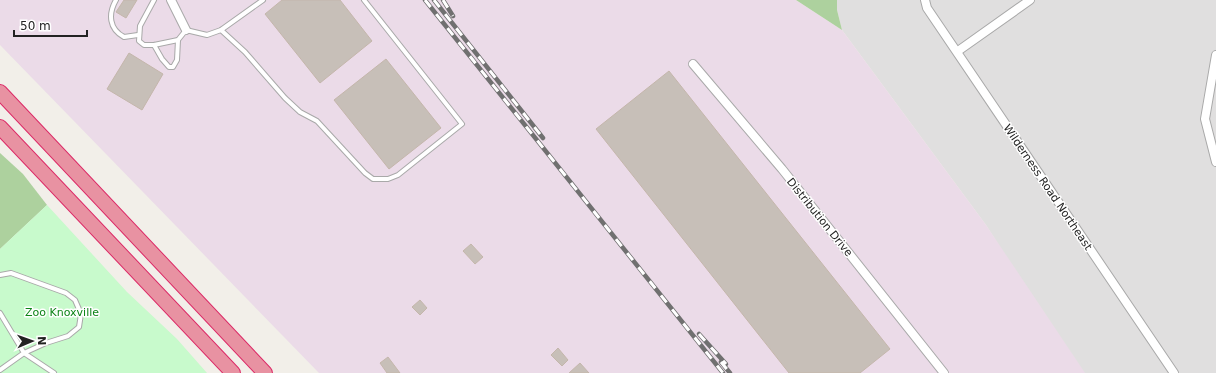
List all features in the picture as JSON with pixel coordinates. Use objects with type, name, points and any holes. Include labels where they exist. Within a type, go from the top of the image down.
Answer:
[{"type":"highway","points":[[0,92],[265,373]]},
{"type":"highway","points":[[0,127],[233,373]]},
{"type":"street","points":[[171,0],[186,30]]},
{"type":"street","name":"Wilderness Road Northeast","points":[[925,0],[927,8],[958,51],[1174,373]]},
{"type":"street","points":[[958,51],[1030,0]]},
{"type":"street","points":[[1216,55],[1205,119],[1216,162]]},
{"type":"street","name":"Distribution Drive","points":[[693,64],[782,169],[944,373]]},
{"type":"lane","points":[[116,0],[112,6],[110,20],[112,26],[116,32],[124,37],[138,35]]},
{"type":"lane","points":[[154,0],[140,26],[138,35],[139,41],[144,45],[154,46],[178,40]]},
{"type":"lane","points":[[154,46],[169,67],[173,67],[176,62],[178,40],[186,30],[207,35],[221,30],[263,0]]},
{"type":"lane","points":[[221,30],[245,52],[285,98],[300,112],[317,121],[365,173],[373,180],[388,180],[398,175],[462,124],[364,0]]},
{"type":"lane","points":[[0,275],[11,273],[66,293],[75,300],[81,314],[79,326],[68,336],[46,343],[24,353],[0,370]]},
{"type":"lane","points":[[0,313],[24,353],[54,373]]},
{"type":"shaded area","points":[[0,0],[796,0],[842,30],[986,225],[1085,373],[319,373],[0,45]]},
{"type":"shaded area","points":[[837,0],[1216,0],[1216,373],[1080,373],[986,225],[842,30],[837,10]]},
{"type":"green space","points":[[796,0],[837,0],[837,10],[842,30]]},
{"type":"green space","points":[[0,153],[23,174],[47,205],[0,249]]},
{"type":"green space","name":"Zoo Knoxville","points":[[47,205],[127,292],[177,339],[207,373],[0,373],[0,249]]},
{"type":"building","points":[[124,0],[137,0],[126,18],[116,12]]},
{"type":"building","points":[[282,0],[340,0],[372,41],[320,83],[265,14]]},
{"type":"building","points":[[129,53],[163,74],[142,110],[107,89]]},
{"type":"building","points":[[386,59],[441,128],[389,169],[334,100]]},
{"type":"building","points":[[669,71],[890,349],[860,373],[789,373],[596,129]]},
{"type":"building","points":[[471,244],[483,257],[475,264],[463,251]]},
{"type":"building","points":[[420,300],[427,308],[420,315],[412,307]]},
{"type":"building","points":[[558,348],[568,360],[562,366],[551,355]]},
{"type":"building","points":[[388,357],[400,373],[387,373],[380,363]]},
{"type":"building","points":[[580,363],[589,373],[569,373]]},
{"type":"railway","points":[[425,0],[723,373]]},
{"type":"railway","points":[[434,0],[543,138]]},
{"type":"railway","points":[[443,0],[453,16]]},
{"type":"railway","points":[[699,334],[726,364]]},
{"type":"railway","points":[[721,362],[730,373]]}]
